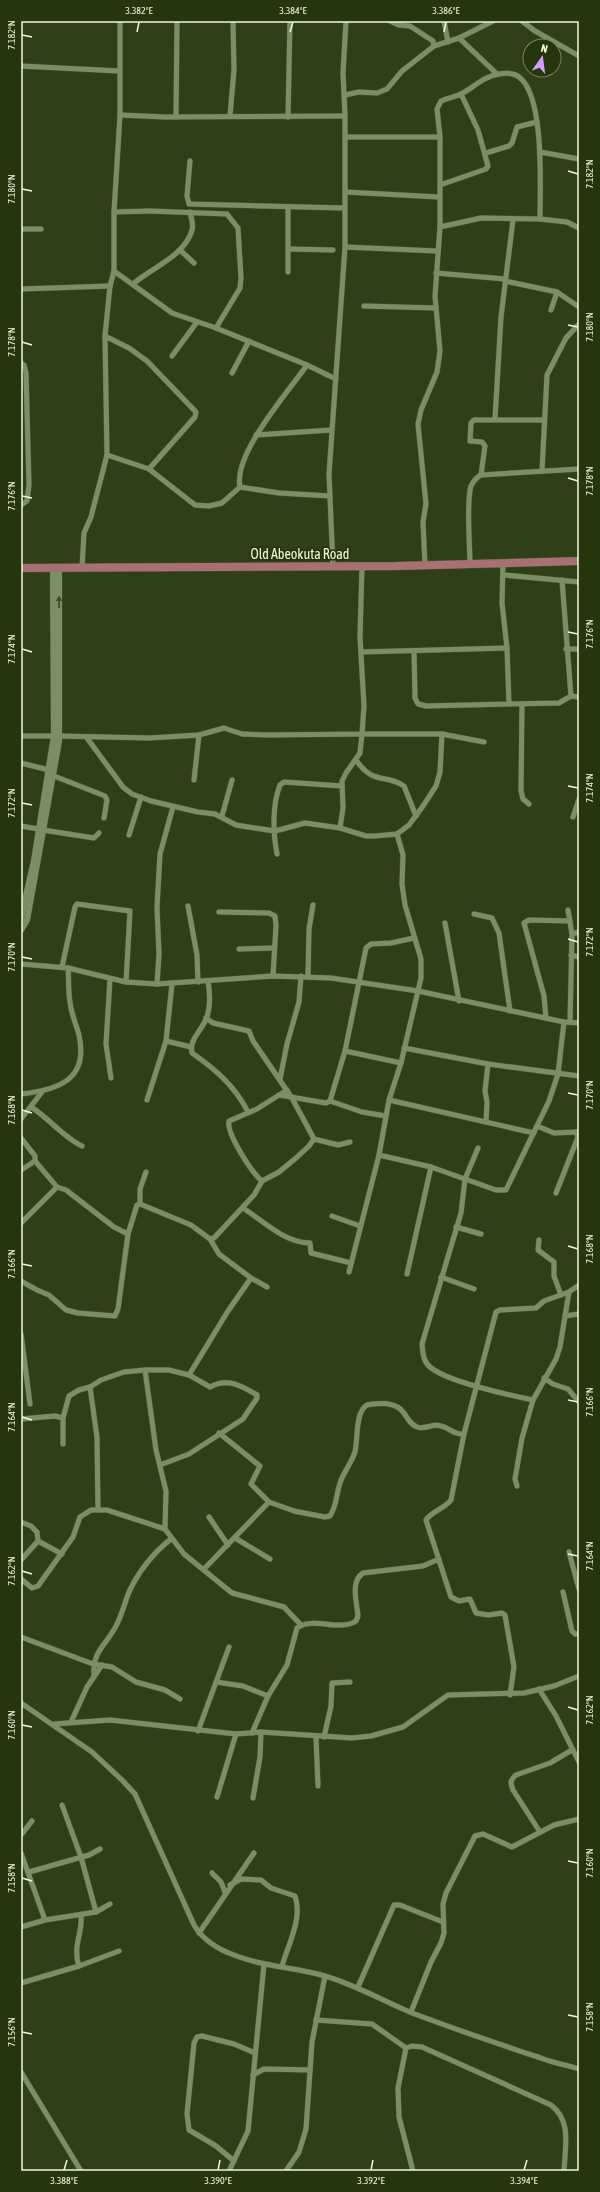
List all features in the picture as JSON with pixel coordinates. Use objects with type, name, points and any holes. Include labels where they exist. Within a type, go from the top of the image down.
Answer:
[{"type":"highway","name":"Old Abeokuta Road","points":[[21,568],[425,566],[579,562]]},
{"type":"street","points":[[82,568],[84,532],[91,517],[107,455],[105,336],[110,286],[114,271],[114,212],[120,115],[120,21]]},
{"type":"street","points":[[176,117],[178,21]]},
{"type":"street","points":[[230,116],[234,70],[233,21]]},
{"type":"street","points":[[288,117],[290,21]]},
{"type":"street","points":[[334,566],[330,496],[331,430],[345,248],[344,208],[346,116],[343,73],[346,21]]},
{"type":"street","points":[[390,21],[399,25],[410,26],[433,41],[434,46]]},
{"type":"street","points":[[444,21],[448,42]]},
{"type":"street","points":[[345,95],[359,92],[377,93],[387,89],[402,71],[434,46],[459,38],[493,21]]},
{"type":"street","points":[[522,21],[535,31],[579,56]]},
{"type":"street","points":[[459,38],[497,74]]},
{"type":"street","points":[[21,66],[119,71]]},
{"type":"street","points":[[425,566],[423,522],[426,504],[418,418],[439,364],[440,351],[436,308],[437,252],[440,226],[440,137],[437,109],[439,103],[461,94],[478,82],[497,74],[513,74],[525,82],[537,122],[540,152],[540,219]]},
{"type":"street","points":[[440,185],[486,169],[488,166],[486,153],[478,130],[461,94]]},
{"type":"street","points":[[120,115],[176,117],[346,116]]},
{"type":"street","points":[[486,153],[509,146],[512,143],[517,128],[537,122]]},
{"type":"street","points":[[345,136],[440,137]]},
{"type":"street","points":[[540,152],[579,159]]},
{"type":"street","points":[[190,161],[187,196],[189,204],[344,208]]},
{"type":"street","points":[[345,192],[439,197]]},
{"type":"street","points":[[288,207],[288,272]]},
{"type":"street","points":[[114,212],[190,212],[227,214],[238,228],[241,262],[240,288],[216,328]]},
{"type":"street","points":[[133,284],[180,250],[192,230],[190,212]]},
{"type":"street","points":[[440,226],[482,218],[513,220],[540,219],[567,222],[579,228]]},
{"type":"street","points":[[495,419],[501,317],[513,220]]},
{"type":"street","points":[[21,230],[41,229]]},
{"type":"street","points":[[345,248],[437,252]]},
{"type":"street","points":[[289,249],[333,250]]},
{"type":"street","points":[[180,250],[194,263]]},
{"type":"street","points":[[114,271],[172,313],[249,341],[307,365],[336,379]]},
{"type":"street","points":[[436,273],[505,280],[557,292],[579,307]]},
{"type":"street","points":[[21,289],[110,286]]},
{"type":"street","points":[[551,310],[557,292]]},
{"type":"street","points":[[364,306],[436,308]]},
{"type":"street","points":[[172,356],[198,322]]},
{"type":"street","points":[[542,471],[546,375],[566,338],[579,324]]},
{"type":"street","points":[[105,336],[129,348],[147,361],[196,412],[195,417],[149,470]]},
{"type":"street","points":[[232,373],[249,341]]},
{"type":"street","points":[[21,363],[24,365],[26,373],[29,484],[27,501],[21,505]]},
{"type":"street","points":[[240,487],[239,476],[246,454],[256,435],[307,365]]},
{"type":"street","points":[[470,564],[469,518],[471,486],[481,475],[485,446],[482,442],[470,441],[471,423],[474,420],[495,419],[544,420]]},
{"type":"street","points":[[256,435],[331,430]]},
{"type":"street","points":[[107,455],[149,470],[195,505],[209,506],[222,503],[240,487]]},
{"type":"street","points":[[481,475],[579,469]]},
{"type":"street","points":[[240,487],[279,493],[330,496]]},
{"type":"street","points":[[503,564],[504,575],[502,603],[507,648],[509,704]]},
{"type":"street","points":[[340,828],[343,808],[342,786],[346,773],[356,760],[362,748],[364,706],[360,636],[362,566]]},
{"type":"street","points":[[21,918],[54,776],[57,736],[56,568]]},
{"type":"street","points":[[504,575],[579,582]]},
{"type":"street","points":[[562,580],[566,649],[571,696]]},
{"type":"street","points":[[361,652],[507,648]]},
{"type":"street","points":[[566,649],[579,649]]},
{"type":"street","points":[[414,650],[415,698],[418,704],[426,706],[559,703],[571,696],[579,697]]},
{"type":"street","points":[[522,704],[520,790],[524,799],[529,804]]},
{"type":"street","points":[[21,736],[130,739],[200,735],[224,728],[242,734],[266,735],[442,734],[484,742]]},
{"type":"street","points":[[87,738],[123,787],[132,794],[173,807],[222,816],[236,825],[275,831],[305,823],[340,828],[366,836],[397,834],[409,825],[416,816],[436,786],[440,772],[442,734]]},
{"type":"street","points":[[194,780],[200,735]]},
{"type":"street","points":[[21,930],[27,920],[49,770],[57,736]]},
{"type":"street","points":[[356,760],[370,775],[404,786],[416,816]]},
{"type":"street","points":[[21,763],[49,770]]},
{"type":"street","points":[[54,776],[105,796],[107,800],[104,818]]},
{"type":"street","points":[[222,816],[232,780]]},
{"type":"street","points":[[276,854],[275,806],[279,788],[282,783],[342,786]]},
{"type":"street","points":[[129,835],[141,797]]},
{"type":"street","points":[[574,817],[579,799]]},
{"type":"street","points":[[157,984],[159,954],[157,908],[160,854],[173,807]]},
{"type":"street","points":[[21,826],[94,838],[99,833]]},
{"type":"street","points":[[349,1272],[378,1155],[389,1100],[401,1063],[418,991],[421,959],[405,905],[402,884],[403,855],[397,834]]},
{"type":"street","points":[[21,1094],[42,1092],[54,1088],[73,1076],[76,1072],[80,1054],[79,1037],[70,1003],[65,968],[75,907],[78,904],[130,911],[126,982]]},
{"type":"street","points":[[308,976],[309,929],[313,905]]},
{"type":"street","points":[[188,906],[197,955],[198,982]]},
{"type":"street","points":[[378,1155],[431,1168],[496,1190],[506,1190],[549,1101],[558,1074],[567,1022],[572,934],[568,910]]},
{"type":"street","points":[[219,912],[269,913],[275,916],[276,926],[273,976]]},
{"type":"street","points":[[474,914],[492,918],[499,932],[510,1011]]},
{"type":"street","points":[[546,1018],[544,996],[524,924],[529,920],[570,921]]},
{"type":"street","points":[[445,923],[458,1001]]},
{"type":"street","points":[[572,934],[579,932]]},
{"type":"street","points":[[330,1101],[345,1051],[368,945],[414,938]]},
{"type":"street","points":[[239,949],[274,948]]},
{"type":"street","points":[[571,955],[579,957]]},
{"type":"street","points":[[21,964],[65,968],[126,982],[157,984],[273,976],[308,976],[359,981],[418,991],[458,1001],[546,1018],[579,1023]]},
{"type":"street","points":[[280,1079],[287,1044],[299,1002],[301,976]]},
{"type":"street","points":[[110,979],[106,1044],[111,1078]]},
{"type":"street","points":[[208,981],[210,995],[206,1018],[191,1046],[192,1053],[216,1070],[240,1097],[248,1112]]},
{"type":"street","points":[[147,1100],[166,1041],[172,984]]},
{"type":"street","points":[[206,1018],[213,1023],[249,1031],[253,1041],[292,1098],[314,1139],[338,1145],[350,1142]]},
{"type":"street","points":[[166,1041],[191,1046]]},
{"type":"street","points":[[404,1048],[488,1064],[579,1076]]},
{"type":"street","points":[[345,1051],[401,1063]]},
{"type":"street","points":[[486,1122],[487,1102],[485,1091],[488,1064]]},
{"type":"street","points":[[262,1181],[250,1169],[228,1126],[229,1121],[257,1109],[287,1090]]},
{"type":"street","points":[[21,1119],[42,1092]]},
{"type":"street","points":[[279,1095],[326,1103],[330,1101],[362,1112],[386,1116]]},
{"type":"street","points":[[389,1100],[534,1133]]},
{"type":"street","points":[[31,1107],[44,1115],[73,1142],[82,1146]]},
{"type":"street","points":[[537,1126],[554,1133],[578,1132],[578,1137],[556,1193]]},
{"type":"street","points":[[21,1138],[35,1156],[35,1162],[57,1187],[66,1190],[114,1227],[128,1234]]},
{"type":"street","points":[[210,1239],[214,1238],[243,1208],[254,1195],[262,1181],[279,1172],[309,1146],[314,1139]]},
{"type":"street","points":[[478,1148],[465,1179],[461,1213],[422,1344],[424,1358],[430,1367],[449,1378],[533,1400]]},
{"type":"street","points":[[21,1170],[35,1162]]},
{"type":"street","points":[[407,1274],[431,1168]]},
{"type":"street","points":[[140,1204],[140,1189],[146,1172]]},
{"type":"street","points":[[21,1223],[57,1187]]},
{"type":"street","points":[[21,1281],[49,1295],[66,1310],[78,1313],[115,1316],[118,1309],[128,1234],[134,1210],[137,1205],[140,1204]]},
{"type":"street","points":[[140,1204],[191,1225],[210,1239],[219,1254],[251,1278],[267,1287]]},
{"type":"street","points":[[243,1208],[273,1229],[300,1243],[310,1243],[311,1253],[352,1263]]},
{"type":"street","points":[[332,1216],[360,1226]]},
{"type":"street","points":[[456,1227],[481,1234]]},
{"type":"street","points":[[539,1240],[537,1247],[540,1252],[554,1262],[554,1276],[561,1295]]},
{"type":"street","points":[[441,1277],[474,1289]]},
{"type":"street","points":[[189,1375],[228,1311],[251,1278]]},
{"type":"street","points":[[510,1694],[514,1667],[505,1615],[502,1613],[488,1615],[476,1613],[470,1599],[459,1601],[451,1597],[426,1520],[428,1516],[446,1506],[450,1500],[476,1385],[498,1310],[536,1308],[544,1301],[569,1292],[579,1285]]},
{"type":"street","points":[[517,1486],[515,1479],[522,1438],[533,1400],[544,1378],[556,1360],[560,1347],[569,1292]]},
{"type":"street","points":[[565,1316],[579,1314]]},
{"type":"street","points":[[21,1334],[24,1384],[30,1404]]},
{"type":"street","points":[[145,1370],[160,1465],[166,1491],[165,1529],[171,1539],[184,1554],[232,1593],[284,1607],[301,1625],[353,1623],[358,1616],[356,1582],[358,1576],[363,1573],[423,1566],[439,1559]]},
{"type":"street","points":[[62,1444],[63,1418],[69,1396],[79,1390],[90,1387],[101,1380],[116,1375],[145,1370],[169,1370],[189,1375],[210,1387],[223,1381],[244,1387],[258,1395],[243,1419],[219,1433],[189,1454],[160,1465]]},
{"type":"street","points":[[544,1378],[553,1384],[568,1389],[579,1402]]},
{"type":"street","points":[[90,1387],[97,1437],[98,1509]]},
{"type":"street","points":[[219,1433],[260,1466],[251,1484],[269,1502],[294,1511],[325,1517],[330,1516],[336,1502],[340,1484],[355,1452],[358,1425],[363,1410],[367,1405],[389,1404],[399,1408],[409,1421],[416,1427],[424,1428],[438,1425],[458,1434],[464,1434]]},
{"type":"street","points":[[21,1419],[55,1416],[63,1418]]},
{"type":"street","points":[[204,1569],[269,1502]]},
{"type":"street","points":[[21,1579],[32,1588],[38,1586],[73,1537],[80,1517],[91,1510],[98,1509],[165,1529]]},
{"type":"street","points":[[209,1517],[228,1545]]},
{"type":"street","points":[[21,1522],[31,1526],[38,1532],[40,1540],[62,1554]]},
{"type":"street","points":[[235,1538],[270,1559]]},
{"type":"street","points":[[94,1676],[93,1664],[96,1655],[117,1624],[130,1590],[151,1557],[171,1539]]},
{"type":"street","points":[[22,1556],[40,1540]]},
{"type":"street","points":[[569,1552],[579,1589]]},
{"type":"street","points":[[563,1592],[572,1631],[575,1634],[579,1634]]},
{"type":"street","points":[[252,1733],[268,1696],[282,1678],[298,1628],[301,1625]]},
{"type":"street","points":[[21,1637],[93,1664],[112,1667],[136,1682],[165,1690],[180,1699]]},
{"type":"street","points":[[198,1731],[229,1647]]},
{"type":"street","points":[[71,1722],[79,1702],[102,1665]]},
{"type":"street","points":[[54,1724],[110,1720],[198,1731],[236,1734],[262,1732],[324,1737],[365,1737],[403,1727],[448,1695],[510,1694],[539,1690],[579,1676]]},
{"type":"street","points":[[216,1682],[243,1686],[268,1696]]},
{"type":"street","points":[[324,1737],[331,1706],[332,1684],[350,1682]]},
{"type":"street","points":[[539,1690],[556,1716],[579,1762]]},
{"type":"street","points":[[21,1703],[54,1724],[92,1752],[135,1794],[162,1859],[198,1933],[222,1950],[264,1964],[282,1966],[325,1976],[358,1987],[411,2012],[474,2036],[579,2069]]},
{"type":"street","points":[[261,1713],[264,1720]]},
{"type":"street","points":[[253,1798],[260,1757],[262,1732]]},
{"type":"street","points":[[217,1798],[236,1734]]},
{"type":"street","points":[[316,1736],[318,1786]]},
{"type":"street","points":[[540,1832],[514,1790],[511,1784],[512,1779],[516,1775],[550,1763],[572,1750]]},
{"type":"street","points":[[62,1806],[81,1857],[96,1912]]},
{"type":"street","points":[[411,2012],[444,1933],[443,1904],[446,1893],[474,1836],[483,1834],[512,1847],[554,1824],[579,1819]]},
{"type":"street","points":[[21,1835],[32,1821]]},
{"type":"street","points":[[29,1872],[81,1857],[100,1849]]},
{"type":"street","points":[[21,1853],[45,1920]]},
{"type":"street","points":[[198,1933],[230,1885],[254,1853]]},
{"type":"street","points":[[212,1873],[221,1882],[226,1892]]},
{"type":"street","points":[[230,1885],[241,1879],[261,1880],[271,1888],[295,1896],[297,1906],[296,1923],[282,1966]]},
{"type":"street","points":[[21,1928],[45,1920],[96,1912],[110,1904]]},
{"type":"street","points":[[358,1987],[394,1905],[400,1905],[443,1922]]},
{"type":"street","points":[[79,1966],[76,1956],[76,1947],[80,1915]]},
{"type":"street","points":[[21,1983],[79,1966],[119,1951]]},
{"type":"street","points":[[229,2171],[248,2131],[264,1964]]},
{"type":"street","points":[[286,2171],[299,2152],[306,2129],[310,2070],[316,2020],[325,1976]]},
{"type":"street","points":[[316,2020],[372,2024],[406,2048]]},
{"type":"street","points":[[234,2161],[216,2146],[189,2130],[187,2114],[194,2043],[197,2038],[202,2036],[234,2044],[255,2052]]},
{"type":"street","points":[[406,2048],[412,2046],[422,2047],[551,2104],[559,2110],[563,2117],[566,2139],[564,2171]]},
{"type":"street","points":[[406,2048],[398,2088],[399,2117],[413,2171]]},
{"type":"street","points":[[254,2064],[264,2069],[310,2070]]},
{"type":"street","points":[[253,2074],[264,2069]]},
{"type":"street","points":[[21,2072],[81,2171]]}]
